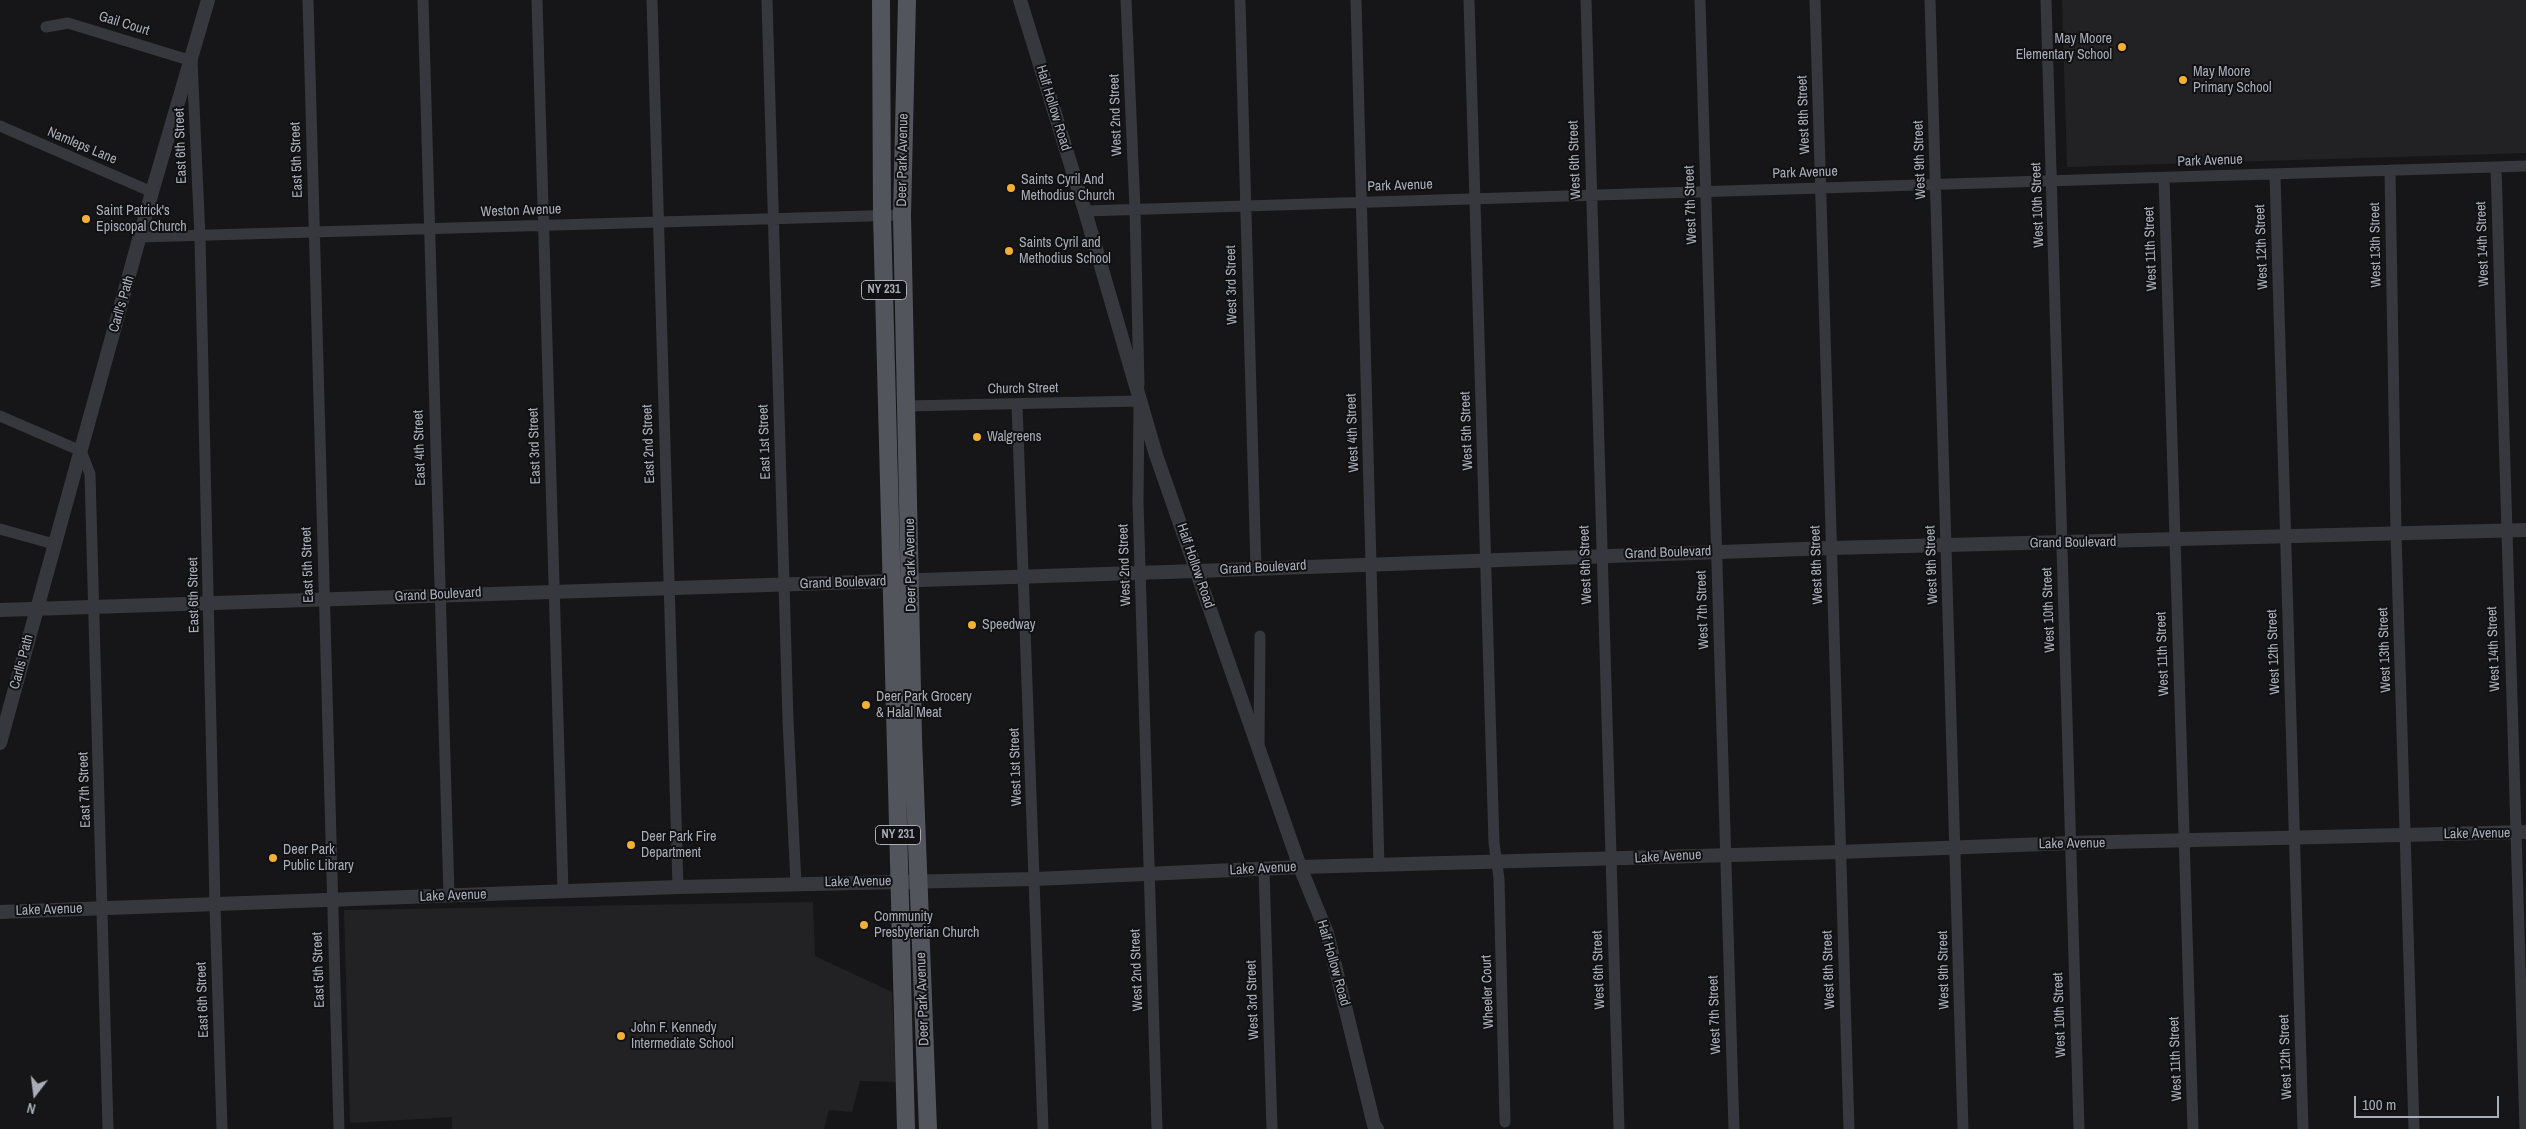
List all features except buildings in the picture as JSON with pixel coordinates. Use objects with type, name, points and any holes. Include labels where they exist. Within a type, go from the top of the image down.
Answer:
[{"type":"main road","name":"Deer Park Avenue","points":[[881,0],[882,216],[906,1129]]},
{"type":"main road","name":"Deer Park Avenue","points":[[907,0],[902,215],[913,738],[928,1129]]},
{"type":"street","name":"Carll's Path","points":[[37,609],[141,238],[152,192],[192,61],[208,0]]},
{"type":"street","name":"East 5th Street","points":[[308,0],[339,1129]]},
{"type":"street","name":"East 4th Street","points":[[423,0],[448,896]]},
{"type":"street","name":"East 3rd Street","points":[[537,0],[563,892]]},
{"type":"street","name":"East 2nd Street","points":[[652,0],[678,888]]},
{"type":"street","name":"East 1st Street","points":[[767,0],[784,585],[796,884]]},
{"type":"street","name":"Half Hollow Road","points":[[1020,0],[1085,211],[1139,401],[1300,867],[1327,933],[1374,1125],[1377,1129]]},
{"type":"street","name":"West 2nd Street","points":[[1126,0],[1135,210],[1141,573],[1157,1129]]},
{"type":"street","name":"West 3rd Street","points":[[1240,0],[1256,569]]},
{"type":"street","name":"West 4th Street","points":[[1356,0],[1379,865]]},
{"type":"street","name":"West 5th Street","points":[[1469,0],[1485,560],[1496,862]]},
{"type":"street","name":"West 6th Street","points":[[1586,0],[1619,1129]]},
{"type":"street","name":"West 7th Street","points":[[1700,0],[1734,1129]]},
{"type":"street","name":"West 8th Street","points":[[1815,0],[1849,1129]]},
{"type":"street","name":"West 9th Street","points":[[1930,0],[1963,1129]]},
{"type":"street","name":"West 10th Street","points":[[2046,0],[2079,1129]]},
{"type":"street","name":"Gail Court","points":[[46,27],[68,23],[192,61]]},
{"type":"street","name":"East 6th Street","points":[[192,61],[200,237],[222,1129]]},
{"type":"street","name":"Namleps Lane","points":[[0,126],[152,192]]},
{"type":"street","name":"Park Avenue","points":[[1085,211],[2526,166]]},
{"type":"street","name":"West 14th Street","points":[[2496,167],[2506,531],[2520,832],[2525,1129]]},
{"type":"street","name":"West 13th Street","points":[[2390,170],[2396,533],[2414,1129]]},
{"type":"street","name":"West 12th Street","points":[[2276,175],[2303,1129]]},
{"type":"street","name":"West 11th Street","points":[[2164,178],[2193,1129]]},
{"type":"street","name":"Weston Avenue","points":[[141,238],[902,215]]},
{"type":"street","name":"Church Street","points":[[906,406],[1139,401]]},
{"type":"street","name":"West 1st Street","points":[[1017,405],[1025,577],[1043,1129]]},
{"type":"street","points":[[0,416],[81,451]]},
{"type":"street","name":"East 7th Street","points":[[81,451],[90,474],[101,819],[101,908],[108,1129]]},
{"type":"street","points":[[0,529],[54,544]]},
{"type":"street","name":"Grand Boulevard","points":[[0,610],[1025,577],[1601,555],[2526,530]]},
{"type":"street","name":"Carlls Path","points":[[0,743],[37,609]]},
{"type":"street","points":[[1259,748],[1260,636]]},
{"type":"street","name":"Lake Avenue","points":[[0,912],[796,884],[1035,878],[1264,870],[1300,867],[1841,852],[2070,843],[2184,842],[2520,832]]},
{"type":"street","name":"Wheeler Court","points":[[1496,862],[1499,879],[1505,1122]]},
{"type":"street","name":"West 3rd Street","points":[[1264,870],[1272,1129]]},
{"type":"shaded area","points":[[2062,0],[2526,0],[2526,153],[2067,167]]},
{"type":"shaded area","name":"John F. Kennedy Intermediate School","points":[[813,902],[815,956],[892,992],[896,1082],[860,1081],[852,1112],[829,1110],[824,1129],[452,1129],[452,1117],[350,1123],[344,910]]},
{"type":"place","name":"May Moore Elementary School","points":[[2122,47]]},
{"type":"place","name":"May Moore Primary School","points":[[2183,80]]},
{"type":"place","name":"Saints Cyril And Methodius Church","points":[[1011,188]]},
{"type":"place","name":"Saint Patrick's Episcopal Church","points":[[86,219]]},
{"type":"place","name":"Saints Cyril and Methodius School","points":[[1009,251]]},
{"type":"place","name":"Walgreens","points":[[977,437]]},
{"type":"place","name":"Speedway","points":[[972,625]]},
{"type":"place","name":"Deer Park Grocery & Halal Meat","points":[[866,705]]},
{"type":"place","name":"Deer Park Fire Department","points":[[631,845]]},
{"type":"place","name":"Deer Park Public Library","points":[[273,858]]},
{"type":"place","name":"Community Presbyterian Church","points":[[864,925]]},
{"type":"place","name":"John F. Kennedy Intermediate School","points":[[621,1036]]}]
